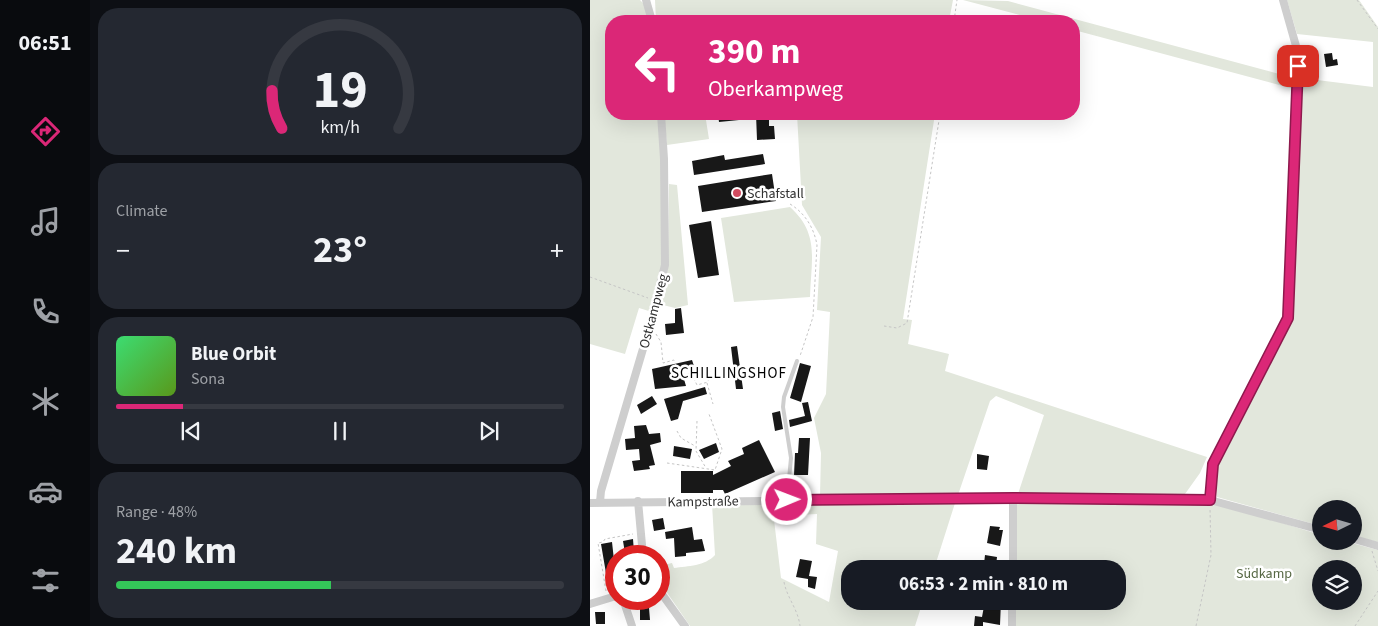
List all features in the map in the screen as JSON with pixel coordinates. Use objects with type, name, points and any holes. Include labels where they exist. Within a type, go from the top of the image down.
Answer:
[{"type":"street","points":[[646,0],[650,15]]},
{"type":"street","points":[[1210,500],[1213,464],[1288,318],[1298,53],[1283,0]]},
{"type":"street","name":"Ostkampweg","points":[[600,502],[601,491],[657,302],[665,266],[664,159],[661,120]]},
{"type":"street","points":[[1013,498],[1013,560]]},
{"type":"street","name":"Kampstraße","points":[[590,503],[1013,498],[1210,500],[1312,528]]},
{"type":"street","points":[[638,502],[642,545]]},
{"type":"street","points":[[1362,541],[1374,545]]},
{"type":"street","points":[[590,604],[605,600]]},
{"type":"street","points":[[670,605],[685,626]]},
{"type":"street","points":[[627,610],[632,626]]},
{"type":"street","points":[[1012,610],[1012,626]]},
{"type":"lane","points":[[787,500],[791,458],[783,407],[784,396],[798,361]]},
{"type":"path","points":[[955,15],[957,0]]},
{"type":"path","points":[[1357,0],[1378,29]]},
{"type":"path","points":[[884,326],[897,328],[907,323],[939,120]]},
{"type":"path","points":[[790,204],[800,210],[808,222],[815,235],[817,245],[813,317],[798,361]]},
{"type":"path","points":[[590,277],[657,302]]},
{"type":"path","points":[[648,332],[658,337],[663,363],[674,360],[680,375],[709,369],[707,382],[713,404]]},
{"type":"path","points":[[691,373],[697,385],[707,382]]},
{"type":"path","points":[[667,463],[716,470],[722,451],[710,414]]},
{"type":"path","points":[[697,421],[696,447],[698,456],[707,468]]},
{"type":"path","points":[[677,431],[681,438],[696,447]]},
{"type":"path","points":[[1196,626],[1210,555],[1210,500]]},
{"type":"path","points":[[605,587],[598,543],[603,542],[605,539],[641,534]]},
{"type":"path","points":[[1374,545],[1378,571]]},
{"type":"path","points":[[784,582],[788,598],[799,614],[800,626]]},
{"type":"path","points":[[1355,626],[1378,591]]},
{"type":"green space","points":[[590,0],[640,0],[645,5],[648,15],[605,15],[605,120],[658,120],[663,265],[652,312],[639,308],[625,354],[590,344]]},
{"type":"green space","points":[[655,0],[953,0],[950,15],[656,15]]},
{"type":"green space","points":[[963,0],[1008,1],[1060,15],[1019,15]]},
{"type":"green space","points":[[1287,0],[1359,0],[1378,27],[1378,542],[1362,538],[1362,500],[1312,500],[1312,523],[1217,497],[1215,467],[1292,320],[1301,78],[1373,87],[1373,42],[1297,34]]},
{"type":"green space","points":[[1080,20],[1294,78],[1294,89],[1080,32]]},
{"type":"green space","points":[[665,120],[706,120],[709,139],[667,145]]},
{"type":"green space","points":[[797,120],[934,120],[903,319],[912,320],[908,344],[949,354],[945,371],[1207,457],[1200,473],[1185,494],[1162,496],[1018,494],[1044,415],[996,396],[990,401],[958,495],[820,496],[821,453],[814,418],[826,394],[830,312],[817,310],[821,237],[802,205]]},
{"type":"green space","points":[[669,184],[677,185],[688,305],[675,308],[659,304],[668,266]]},
{"type":"green space","points":[[790,207],[800,217],[810,238],[812,259],[810,297],[734,302],[721,218]]},
{"type":"green space","points":[[956,500],[937,560],[841,560],[841,610],[920,610],[915,626],[690,626],[670,597],[670,563],[672,563],[674,568],[696,565],[711,559],[715,555],[712,504],[772,503],[781,578],[829,602],[838,551],[816,544],[817,514],[778,516],[778,505]]},
{"type":"green space","name":"Südkamp","points":[[1013,500],[1218,503],[1312,532],[1312,550],[1362,550],[1362,546],[1378,550],[1378,626],[1014,626],[1014,610],[1126,610],[1126,560],[1014,560]]},
{"type":"building","points":[[1332,53],[1333,60],[1337,59],[1338,65],[1326,67],[1324,54]]},
{"type":"building","points":[[719,120],[739,120],[719,122]]},
{"type":"building","points":[[756,120],[769,120],[769,126],[774,126],[775,139],[757,140]]},
{"type":"building","points":[[763,154],[765,164],[694,175],[692,161],[724,155],[725,160]]},
{"type":"building","name":"Schafstall","points":[[772,174],[776,201],[702,212],[698,186]]},
{"type":"building","points":[[711,221],[719,275],[698,278],[689,225]]},
{"type":"building","points":[[681,308],[684,333],[666,335],[665,324],[675,323],[675,309]]},
{"type":"building","points":[[737,346],[743,389],[736,389],[731,347]]},
{"type":"building","points":[[692,360],[694,366],[681,369],[686,386],[655,389],[652,369]]},
{"type":"building","points":[[800,363],[811,366],[801,402],[790,398]]},
{"type":"building","points":[[705,387],[707,394],[683,401],[678,419],[671,421],[664,399]]},
{"type":"building","points":[[652,396],[657,404],[641,414],[637,405]]},
{"type":"building","points":[[808,402],[812,421],[790,427],[789,420],[805,416],[802,403]]},
{"type":"building","points":[[780,411],[783,429],[775,431],[772,413]]},
{"type":"building","points":[[646,425],[649,434],[660,433],[661,442],[650,445],[655,465],[649,466],[650,469],[634,471],[632,461],[640,460],[639,449],[626,450],[625,439],[635,438],[634,426]]},
{"type":"building","points":[[799,438],[810,438],[808,475],[794,475],[795,453],[798,453]]},
{"type":"building","points":[[759,440],[775,472],[725,494],[723,490],[713,490],[713,493],[681,493],[681,471],[713,471],[713,475],[731,466],[728,461],[744,454],[742,448]]},
{"type":"building","points":[[716,443],[719,452],[704,459],[699,450]]},
{"type":"building","points":[[674,446],[692,449],[690,459],[673,456]]},
{"type":"building","points":[[977,454],[989,456],[987,470],[977,469]]},
{"type":"building","points":[[663,518],[665,529],[654,531],[652,520]]},
{"type":"building","points":[[990,526],[1000,527],[999,530],[1003,530],[1000,546],[987,543]]},
{"type":"building","points":[[692,527],[694,540],[702,539],[705,551],[686,553],[686,556],[675,557],[674,538],[666,539],[665,532]]},
{"type":"building","points":[[633,539],[633,545],[624,545],[623,541]]},
{"type":"building","points":[[612,542],[612,545],[605,545],[605,567],[601,544]]},
{"type":"building","points":[[985,555],[997,557],[997,560],[984,560]]},
{"type":"building","points":[[800,559],[812,561],[809,576],[817,577],[815,589],[808,587],[808,579],[796,577]]},
{"type":"building","points":[[640,610],[649,610],[650,620],[640,620]]},
{"type":"building","points":[[983,610],[1001,610],[1000,625],[983,622],[983,626],[974,626],[975,616],[982,617]]},
{"type":"building","points":[[595,612],[605,612],[605,624],[596,624]]},
{"type":"place","name":"Schafstall","points":[[737,193]]},
{"type":"district","name":"SCHILLINGSHOF","points":[[729,373]]},
{"type":"route","points":[[787,500],[1013,498],[1210,500],[1213,464],[1288,318],[1298,66]]}]
